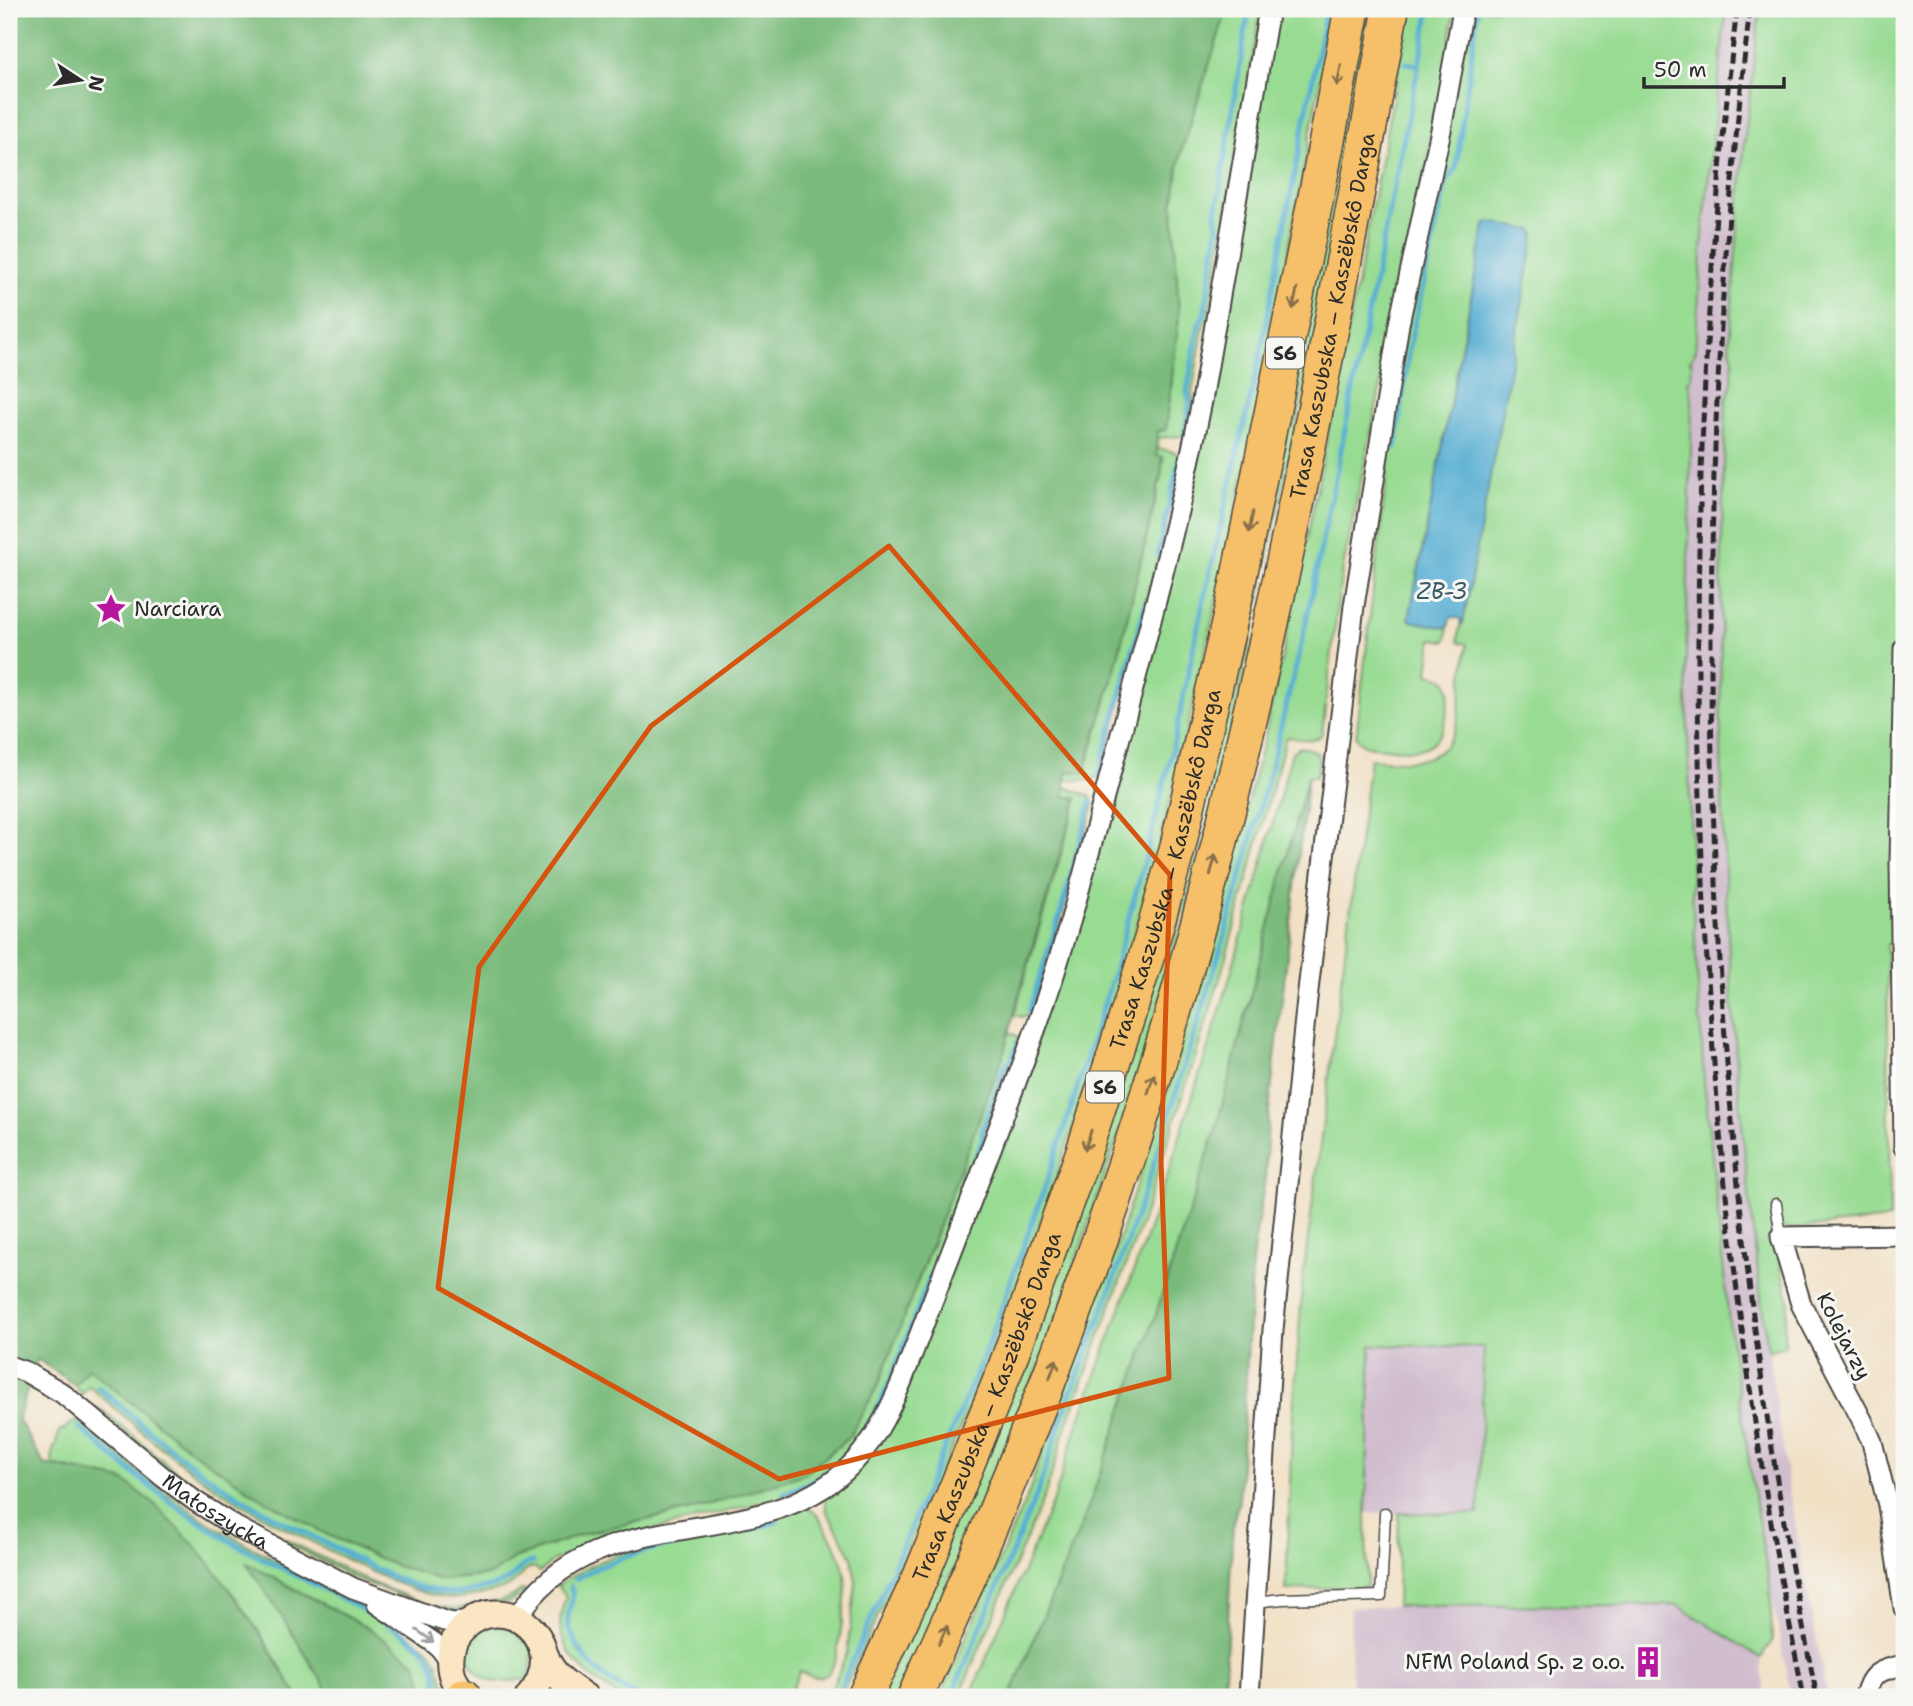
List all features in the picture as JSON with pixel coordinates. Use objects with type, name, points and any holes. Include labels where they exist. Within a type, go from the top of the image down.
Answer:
[{"type":"highway","name":"Trasa Kaszubska – Kaszëbskô Darga","points":[[865,1697],[921,1576],[1010,1357],[1083,1154],[1156,926],[1178,846],[1233,607],[1352,9]]},
{"type":"highway","name":"Trasa Kaszubska – Kaszëbskô Darga","points":[[915,1697],[1009,1483],[1052,1372],[1125,1166],[1191,950],[1219,843],[1305,464],[1391,9]]},
{"type":"main road","points":[[465,1697],[456,1686],[452,1675],[451,1651],[455,1640],[472,1621],[497,1614],[517,1619],[527,1625],[541,1643],[554,1675],[585,1697]]},
{"type":"main road","points":[[529,1697],[542,1678],[545,1655]]},
{"type":"street","points":[[517,1619],[532,1598],[551,1579],[571,1564],[593,1553],[635,1539],[765,1513],[816,1492],[841,1475],[857,1459],[880,1427],[892,1402],[1018,1079],[1061,951],[1087,861],[1158,598],[1190,463],[1269,9]]},
{"type":"street","points":[[1250,1697],[1273,1330],[1307,999],[1354,606],[1399,324],[1441,130],[1462,9]]},
{"type":"street","points":[[1904,648],[1900,864],[1904,1147]]},
{"type":"street","points":[[1782,1237],[1904,1235]]},
{"type":"street","name":"Kolejarzy","points":[[1782,1237],[1801,1304],[1872,1443],[1888,1506],[1904,1608]]},
{"type":"street","name":"Małoszycka","points":[[9,1366],[26,1372],[62,1393],[157,1473],[214,1513],[353,1588],[433,1642],[450,1663]]},
{"type":"street","name":"Małoszycka","points":[[353,1588],[454,1623],[472,1621]]},
{"type":"street","points":[[1865,1697],[1869,1681],[1878,1672],[1904,1665]]},
{"type":"lane","name":"Kolejarzy","points":[[1776,1204],[1782,1237]]},
{"type":"lane","points":[[1254,1602],[1282,1598],[1381,1595],[1385,1513]]},
{"type":"highlighted area","points":[[889,546],[1170,875],[1161,1161],[1169,1378],[779,1479],[438,1288],[479,967],[651,726]]},
{"type":"shaded area","points":[[1726,9],[1760,9],[1737,224],[1729,343],[1734,363],[1733,383],[1726,401],[1723,486],[1721,743],[1731,989],[1745,1161],[1761,1302],[1790,1496],[1827,1697],[1791,1697],[1770,1587],[1730,1332],[1698,996],[1689,817],[1686,657],[1689,380],[1690,362],[1695,352],[1704,222]]},
{"type":"shaded area","points":[[1371,1345],[1484,1347],[1478,1514],[1366,1513]]},
{"type":"shaded area","points":[[1677,1605],[1761,1658],[1765,1697],[1352,1697],[1350,1608]]},
{"type":"green space","points":[[9,9],[1227,9],[1181,152],[1173,205],[1179,318],[1166,430],[1158,431],[1157,456],[1163,457],[1161,476],[1114,673],[1084,773],[1067,771],[1064,796],[1077,798],[1003,1056],[878,1386],[849,1437],[804,1474],[691,1510],[586,1533],[515,1558],[490,1575],[442,1580],[394,1565],[363,1551],[324,1533],[258,1496],[192,1451],[88,1368],[75,1385],[37,1359],[18,1419],[44,1464],[123,1480],[154,1504],[199,1550],[230,1590],[298,1697],[9,1697]]},
{"type":"green space","points":[[1227,9],[1261,9],[1209,316],[1204,324],[1192,393],[1194,402],[1186,434],[1157,438],[1158,431],[1166,430],[1179,318],[1173,205],[1181,152]]},
{"type":"green space","points":[[1276,9],[1334,9],[1240,492],[1205,652],[1156,853],[1085,1091],[1005,1317],[932,1495],[841,1697],[828,1697],[847,1653],[856,1583],[852,1557],[826,1510],[825,1497],[855,1470],[1015,1106],[1167,588]]},
{"type":"green space","points":[[1366,9],[1377,9],[1317,327],[1224,764],[1143,1062],[1046,1349],[900,1697],[881,1697],[1068,1239]]},
{"type":"green space","points":[[1410,9],[1455,9],[1443,86],[1341,577],[1322,734],[1310,740],[1286,737],[1219,981],[1194,1061],[1142,1221],[1067,1425],[1046,1492],[959,1697],[940,1697],[1029,1492],[1113,1257],[1178,1057],[1224,895],[1265,735],[1302,562]]},
{"type":"green space","points":[[1470,9],[1726,9],[1704,222],[1695,352],[1690,361],[1692,402],[1686,657],[1692,893],[1704,1080],[1730,1332],[1770,1587],[1772,1641],[1761,1658],[1677,1605],[1397,1606],[1399,1513],[1478,1514],[1484,1347],[1371,1345],[1366,1513],[1367,1587],[1286,1590],[1292,1428],[1303,1277],[1370,759],[1412,761],[1424,759],[1445,747],[1458,720],[1467,644],[1458,640],[1485,225],[1409,619],[1446,627],[1450,617],[1446,641],[1432,639],[1428,674],[1441,677],[1448,685],[1449,696],[1444,724],[1435,741],[1418,749],[1372,747],[1359,741],[1356,737],[1401,354]]},
{"type":"green space","points":[[1760,9],[1904,9],[1904,944],[1887,944],[1890,1219],[1772,1231],[1789,1300],[1784,1330],[1785,1346],[1768,1351],[1745,1154],[1734,1022],[1723,824],[1721,718],[1726,401],[1732,383],[1734,363],[1729,343],[1745,137]]},
{"type":"green space","points":[[1157,448],[1176,453],[1183,461],[1102,775],[1092,780],[1066,780],[1067,771],[1085,773],[1114,673],[1161,476],[1163,457],[1157,457]]},
{"type":"green space","points":[[1299,747],[1312,750],[1318,755],[1317,777],[1308,777],[1216,1129],[1156,1314],[1086,1514],[1010,1697],[970,1697],[1055,1496],[1077,1427],[1160,1199],[1222,1004],[1292,752]]},
{"type":"green space","points":[[1308,776],[1268,1119],[1265,1179],[1253,1252],[1239,1501],[1233,1522],[1224,1697],[1010,1697],[1086,1514],[1156,1314],[1216,1129]]},
{"type":"green space","points":[[1065,787],[1090,796],[1094,805],[1050,959],[1031,1014],[1022,1017],[1014,1015],[1077,799],[1064,796]]},
{"type":"green space","points":[[1009,1032],[1017,1036],[1021,1045],[1016,1061],[1009,1067],[985,1133],[986,1142],[900,1365],[880,1409],[855,1448],[841,1463],[826,1475],[776,1500],[584,1548],[566,1558],[556,1559],[540,1572],[534,1567],[530,1568],[509,1586],[499,1590],[458,1598],[445,1597],[415,1590],[384,1578],[248,1508],[184,1465],[89,1386],[81,1395],[75,1385],[88,1367],[192,1451],[258,1496],[324,1533],[363,1551],[394,1565],[442,1580],[490,1575],[515,1558],[586,1533],[691,1510],[804,1474],[849,1437],[933,1242]]},
{"type":"green space","points":[[91,1405],[104,1411],[168,1465],[222,1503],[275,1534],[372,1583],[429,1605],[453,1609],[501,1601],[521,1590],[527,1591],[510,1602],[453,1616],[356,1579],[231,1514],[186,1484]]},
{"type":"green space","points":[[76,1421],[82,1423],[154,1484],[209,1523],[365,1606],[431,1651],[449,1697],[428,1697],[416,1663],[248,1565],[332,1697],[298,1697],[261,1635],[123,1480],[52,1465],[53,1451],[60,1431]]},
{"type":"green space","points":[[806,1507],[818,1517],[835,1545],[846,1582],[837,1651],[832,1667],[823,1677],[809,1676],[800,1671],[788,1697],[620,1697],[590,1676],[566,1647],[560,1619],[566,1596],[558,1586],[573,1575],[605,1559],[639,1548]]},
{"type":"green space","points":[[246,1563],[370,1629],[416,1663],[428,1697],[332,1697]]},
{"type":"green space","points":[[489,1626],[512,1628],[533,1650],[529,1680],[494,1682],[473,1667],[463,1650],[471,1637]]},
{"type":"water","name":"ZB-3","points":[[1488,222],[1533,230],[1535,234],[1463,623],[1461,625],[1461,619],[1451,617],[1447,628],[1409,619],[1485,225]]},
{"type":"waterway","points":[[1185,430],[1190,401],[1187,392],[1199,323],[1204,315],[1218,227],[1216,213],[1249,9]]},
{"type":"waterway","points":[[836,1697],[984,1356],[1050,1173],[1112,979],[1171,756],[1202,607],[1260,356],[1326,9]]},
{"type":"waterway","points":[[951,1697],[1039,1489],[1062,1417],[1151,1173],[1224,939],[1303,637],[1430,9]]},
{"type":"waterway","points":[[1396,448],[1409,348],[1446,183],[1456,168],[1478,9]]},
{"type":"waterway","points":[[1406,63],[1419,65]]},
{"type":"waterway","points":[[1158,555],[1179,459]]},
{"type":"waterway","points":[[1099,774],[1146,602]]},
{"type":"waterway","points":[[1029,1011],[1062,908],[1091,802]]},
{"type":"waterway","points":[[784,1493],[815,1479],[834,1466],[857,1441],[883,1398],[982,1141],[982,1131],[1005,1066],[1012,1059],[1018,1042]]},
{"type":"waterway","points":[[98,1387],[171,1449],[233,1493],[398,1579],[428,1589],[462,1593],[504,1582],[525,1564],[533,1562]]},
{"type":"waterway","points":[[79,1427],[153,1488],[212,1530],[251,1553],[369,1613],[414,1641],[430,1658],[443,1697]]},
{"type":"waterway","points":[[576,1579],[598,1567],[648,1550],[777,1522]]},
{"type":"waterway","points":[[570,1586],[572,1598],[568,1624],[579,1650],[601,1674],[639,1697]]},
{"type":"railway","points":[[1737,9],[1716,220],[1703,432],[1698,644],[1702,856],[1714,1067],[1735,1278],[1765,1488],[1804,1697]]},
{"type":"railway","points":[[1750,9],[1729,220],[1716,432],[1711,644],[1715,856],[1727,1067],[1748,1278],[1778,1488],[1817,1697]]},
{"type":"place","name":"Narciara","points":[[111,609]]},
{"type":"place","name":"NFM Poland Sp. z o.o.","points":[[1648,1662]]}]
